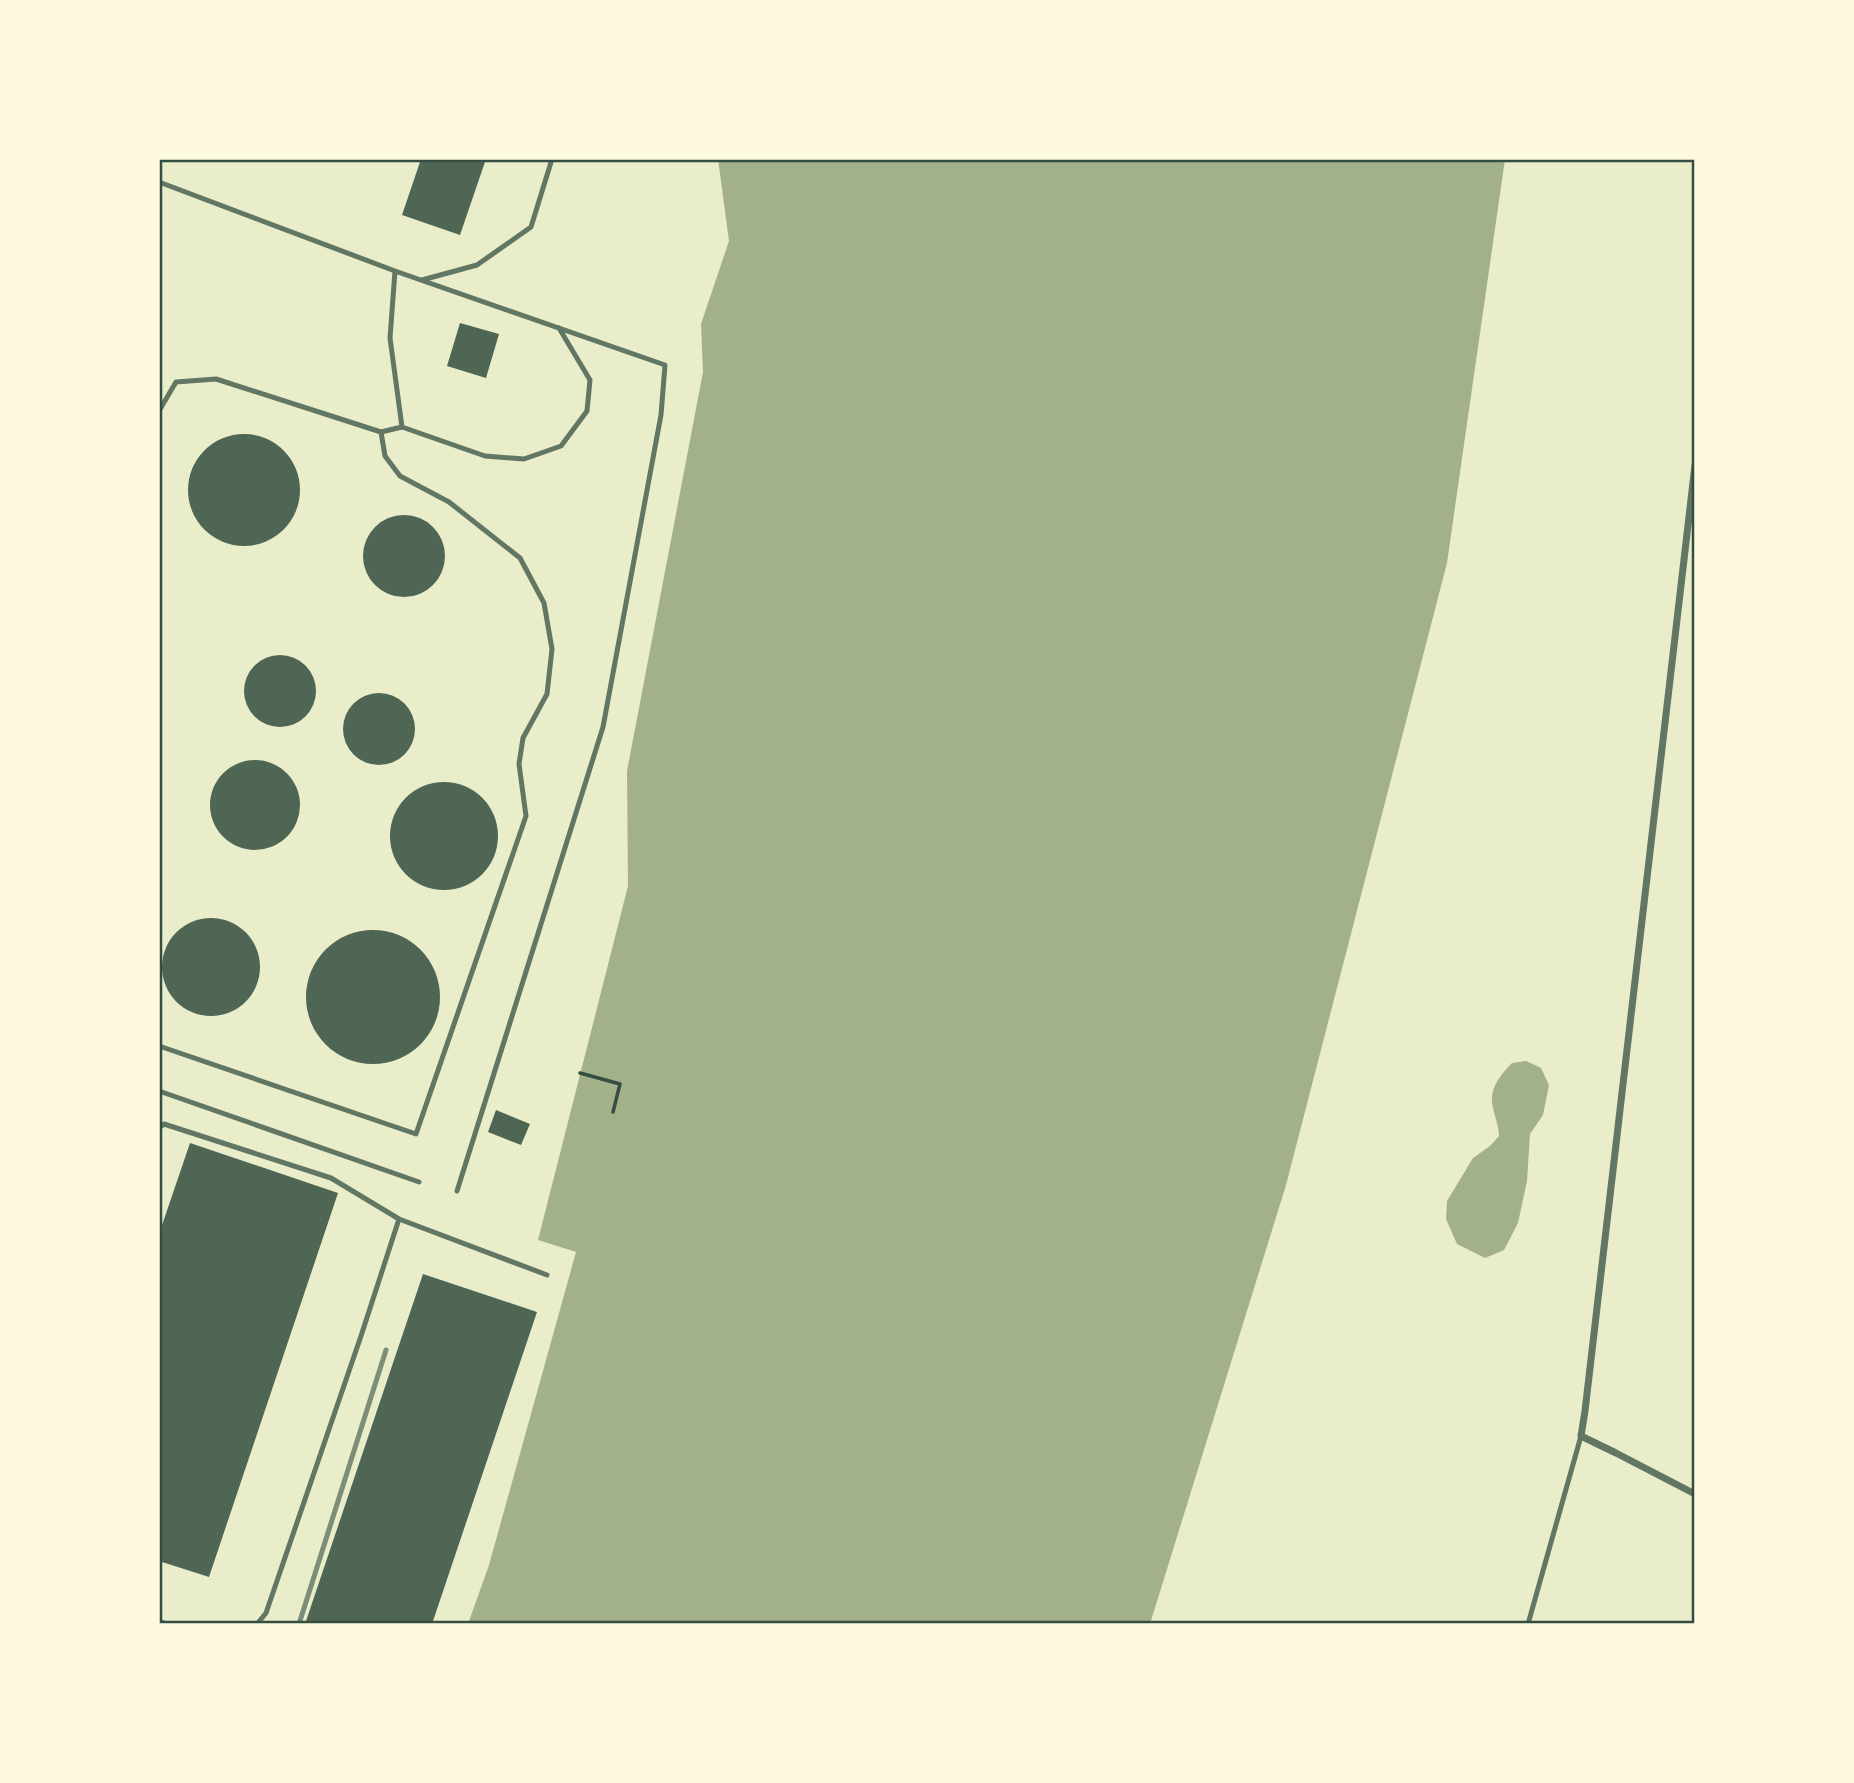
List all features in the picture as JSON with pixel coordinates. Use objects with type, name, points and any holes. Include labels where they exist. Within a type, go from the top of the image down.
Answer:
[{"type":"street","points":[[1695,465],[1581,1436],[1695,1494]]},
{"type":"lane","points":[[422,281],[477,265],[531,226],[552,159]]},
{"type":"lane","points":[[159,182],[422,281],[665,365],[661,415],[603,727],[457,1191]]},
{"type":"lane","points":[[395,271],[390,338],[402,427]]},
{"type":"lane","points":[[159,411],[176,382],[216,379],[381,432],[402,427],[485,456],[524,459],[561,446],[587,411],[590,380],[559,328]]},
{"type":"lane","points":[[159,1046],[416,1134],[526,817],[519,764],[523,737],[547,694],[552,649],[544,603],[520,558],[449,502],[400,476],[385,456],[381,432]]},
{"type":"lane","points":[[159,1091],[419,1182]]},
{"type":"lane","points":[[159,1128],[163,1124],[331,1178],[399,1219],[547,1275]]},
{"type":"lane","points":[[257,1624],[266,1613],[399,1219]]},
{"type":"lane","points":[[1528,1624],[1581,1436]]},
{"type":"lane","points":[[159,1621],[166,1624]]},
{"type":"path","points":[[580,1073],[620,1084],[613,1112]]},
{"type":"shaded area","points":[[718,159],[1505,159],[1447,563],[1286,1185],[1150,1624],[468,1624],[489,1565],[576,1252],[538,1240],[628,886],[627,771],[703,372],[701,324],[729,241]]},
{"type":"shaded area","points":[[1526,1061],[1541,1068],[1549,1085],[1543,1115],[1530,1134],[1527,1181],[1518,1223],[1504,1250],[1485,1258],[1457,1244],[1446,1219],[1447,1201],[1473,1158],[1499,1136],[1492,1101],[1496,1083],[1512,1063]]},
{"type":"building","points":[[421,159],[486,159],[460,235],[402,215]]},
{"type":"building","points":[[460,323],[499,334],[486,378],[447,366]]},
{"type":"building","points":[[244,434],[265,439],[283,451],[295,469],[300,490],[295,511],[283,529],[265,541],[244,546],[223,541],[205,529],[193,511],[188,490],[193,469],[205,451],[223,439]]},
{"type":"building","points":[[396,515],[412,515],[427,522],[438,533],[445,548],[442,572],[433,585],[412,597],[396,597],[381,590],[370,579],[363,564],[363,548],[370,533],[381,522]]},
{"type":"building","points":[[273,655],[287,655],[306,665],[316,684],[316,698],[306,717],[287,727],[273,727],[254,717],[244,698],[244,684],[254,665]]},
{"type":"building","points":[[386,693],[405,703],[413,715],[413,743],[405,755],[393,763],[372,765],[353,755],[345,743],[343,722],[353,703],[365,695]]},
{"type":"building","points":[[255,760],[272,764],[287,773],[296,788],[300,805],[296,822],[287,837],[272,846],[255,850],[238,846],[223,837],[214,822],[210,805],[214,788],[223,773],[238,764]]},
{"type":"building","points":[[444,782],[465,786],[482,798],[494,815],[498,836],[494,857],[482,874],[465,886],[444,890],[423,886],[406,874],[394,857],[390,836],[394,815],[406,798],[423,786]]},
{"type":"building","points":[[211,918],[230,921],[246,932],[257,948],[260,967],[257,986],[246,1002],[230,1013],[211,1016],[192,1013],[176,1002],[165,986],[162,967],[165,948],[176,932],[192,921]]},
{"type":"building","points":[[373,930],[399,935],[420,950],[435,971],[440,997],[435,1023],[420,1044],[399,1059],[373,1064],[347,1059],[326,1044],[311,1023],[306,997],[311,971],[326,950],[347,935]]},
{"type":"building","points":[[496,1110],[530,1124],[521,1145],[488,1132]]},
{"type":"building","points":[[190,1143],[338,1193],[209,1577],[159,1561],[159,1234]]},
{"type":"building","points":[[423,1274],[537,1312],[432,1624],[305,1624]]},
{"type":"railway","points":[[299,1624],[386,1350]]}]
